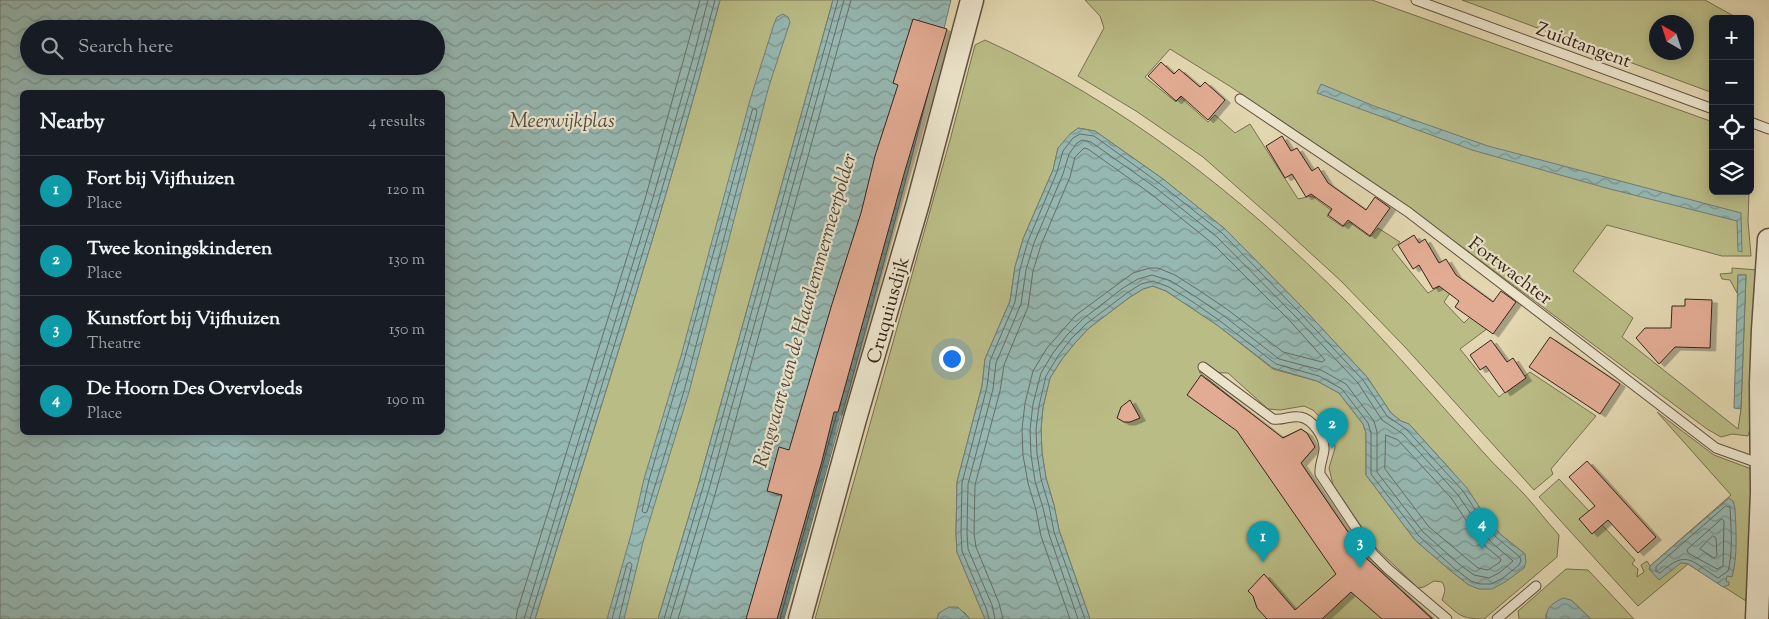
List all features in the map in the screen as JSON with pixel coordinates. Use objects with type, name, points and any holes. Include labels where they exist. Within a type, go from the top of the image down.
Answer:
[{"type":"street","name":"Cruquiusdijk","points":[[800,619],[855,419],[918,203],[972,0]]},
{"type":"street","points":[[1757,619],[1762,492],[1762,330],[1769,240]]},
{"type":"lane","name":"Zuidtangent","points":[[1416,0],[1709,107]]},
{"type":"lane","name":"Fortwachter","points":[[1240,99],[1408,212],[1716,448],[1762,464]]},
{"type":"lane","points":[[1754,123],[1769,129]]},
{"type":"lane","points":[[1203,367],[1273,418],[1279,420],[1302,417],[1309,420],[1323,444],[1324,449],[1319,468],[1320,474],[1373,554],[1447,619]]},
{"type":"lane","points":[[1497,619],[1536,586]]},
{"type":"green space","points":[[720,0],[833,0],[698,486],[658,619],[535,619],[631,310],[677,156]]},
{"type":"green space","points":[[1085,0],[1372,0],[1709,121],[1709,195],[1749,195],[1748,221],[1751,256],[1722,256],[1607,225],[1573,271],[1633,318],[1622,337],[1738,429],[1741,409],[1746,275],[1738,275],[1737,293],[1730,280],[1722,279],[1720,274],[1732,273],[1732,268],[1757,270],[1757,403],[1748,436],[1732,434],[1721,437],[1707,429],[1396,198],[1231,87],[1170,49],[1145,77],[1176,102],[1180,97],[1208,122],[1215,115],[1235,133],[1250,124],[1298,199],[1312,196],[1331,210],[1327,216],[1343,227],[1349,222],[1370,237],[1378,228],[1400,242],[1392,249],[1428,293],[1442,285],[1452,290],[1444,302],[1464,323],[1470,317],[1488,328],[1460,349],[1499,397],[1530,372],[1596,416],[1551,469],[1553,474],[1534,490],[1405,347],[1341,281],[1281,226],[1203,157],[1136,111],[1078,76],[1104,28],[1100,16]]},
{"type":"green space","points":[[1462,0],[1705,0],[1732,15],[1709,15],[1709,92]]},
{"type":"green space","points":[[985,40],[1036,65],[1132,122],[1178,154],[1265,225],[1347,302],[1528,499],[1559,535],[1557,557],[1484,619],[1461,615],[1442,600],[1445,589],[1442,582],[1434,581],[1418,588],[1376,548],[1333,485],[1329,468],[1335,448],[1333,435],[1313,410],[1304,406],[1280,410],[1268,409],[1228,373],[1199,372],[1282,438],[1301,429],[1307,433],[1315,447],[1301,463],[1365,557],[1433,619],[1090,619],[1059,530],[1046,478],[1042,453],[1041,429],[1043,407],[1050,378],[1075,343],[1089,328],[1130,297],[1143,289],[1153,286],[1166,291],[1217,325],[1273,369],[1317,381],[1339,393],[1363,424],[1366,433],[1366,475],[1415,540],[1469,585],[1525,554],[1500,534],[1450,469],[1409,424],[1401,421],[1391,413],[1367,377],[1303,308],[1225,229],[1163,179],[1095,131],[1078,128],[1058,148],[1053,170],[1023,239],[1015,267],[1010,301],[985,359],[982,386],[957,482],[957,552],[985,619],[970,619],[964,612],[939,613],[937,619],[815,619],[975,45]]},
{"type":"green space","points":[[1657,412],[1714,455],[1754,470],[1746,601],[1688,564],[1638,606],[1539,497],[1559,479],[1635,560],[1632,564],[1638,569],[1637,577],[1644,572],[1641,565],[1647,561],[1650,566],[1731,495]]},
{"type":"green space","points":[[1566,569],[1588,570],[1634,619],[1591,619],[1571,600],[1546,614],[1546,619],[1519,619],[1518,611]]},
{"type":"water","name":"Meerwijkplas","points":[[0,0],[720,0],[677,156],[631,310],[535,619],[0,619]]},
{"type":"water","name":"Ringvaart van de Haarlemmermeerpolder","points":[[833,0],[951,0],[892,233],[828,465],[784,619],[658,619],[698,486]]},
{"type":"water","points":[[783,14],[788,17],[790,22],[769,86],[689,392],[643,542],[624,619],[607,619],[632,531],[644,479],[681,356],[750,100],[774,24],[777,17]]},
{"type":"water","points":[[1321,84],[1374,106],[1488,146],[1741,213],[1742,252],[1738,251],[1737,221],[1606,188],[1472,150],[1317,93]]},
{"type":"water","points":[[1078,128],[1095,131],[1163,179],[1225,229],[1303,308],[1367,377],[1391,413],[1401,421],[1409,424],[1467,488],[1488,520],[1500,534],[1525,554],[1526,562],[1524,568],[1492,589],[1479,589],[1469,585],[1415,540],[1366,475],[1366,433],[1363,424],[1339,393],[1317,381],[1273,368],[1217,325],[1166,291],[1153,286],[1143,289],[1130,297],[1089,328],[1075,343],[1050,378],[1043,407],[1041,429],[1042,453],[1046,478],[1059,530],[1090,619],[985,619],[957,552],[957,482],[982,386],[985,359],[1010,301],[1015,267],[1023,239],[1053,170],[1058,148]]},
{"type":"water","points":[[1738,275],[1746,275],[1741,409],[1734,408]]},
{"type":"water","points":[[1729,498],[1733,501],[1735,508],[1736,543],[1732,577],[1727,576],[1726,581],[1729,582],[1729,585],[1723,587],[1688,564],[1681,563],[1659,580],[1649,569],[1650,566]]},
{"type":"water","points":[[1563,598],[1571,600],[1591,619],[1546,619],[1547,611],[1551,606]]},
{"type":"water","points":[[949,607],[958,607],[970,619],[937,619],[939,613]]},
{"type":"building","points":[[913,19],[947,29],[904,174],[838,412],[834,412],[777,619],[746,619],[782,495],[767,491],[779,447],[789,450],[861,213],[875,156],[898,85],[893,83]]},
{"type":"building","points":[[1161,62],[1174,74],[1179,69],[1200,87],[1205,82],[1225,100],[1208,120],[1181,96],[1176,101],[1148,76]]},
{"type":"building","points":[[1282,136],[1291,151],[1297,148],[1312,171],[1318,167],[1328,183],[1366,210],[1375,197],[1390,208],[1370,236],[1348,220],[1343,226],[1328,215],[1332,209],[1311,194],[1306,197],[1292,174],[1285,178],[1266,146]]},
{"type":"building","points":[[1414,235],[1419,243],[1425,239],[1439,263],[1446,259],[1456,275],[1493,302],[1501,291],[1516,302],[1493,334],[1455,307],[1459,301],[1439,286],[1433,289],[1419,265],[1413,269],[1398,245]]},
{"type":"building","points":[[1685,299],[1712,300],[1710,348],[1675,347],[1659,364],[1636,338],[1645,328],[1671,328],[1672,306],[1685,306]]},
{"type":"building","points":[[1550,337],[1620,384],[1600,414],[1529,367]]},
{"type":"building","points":[[1491,340],[1507,362],[1513,358],[1526,378],[1505,393],[1486,366],[1480,370],[1470,355]]},
{"type":"building","points":[[1201,375],[1283,438],[1301,429],[1307,433],[1315,447],[1301,463],[1365,557],[1432,619],[1382,619],[1351,592],[1322,619],[1267,619],[1257,608],[1253,596],[1248,591],[1264,574],[1295,610],[1336,574],[1237,431],[1187,395]]},
{"type":"building","points":[[1130,400],[1140,418],[1124,422],[1117,418],[1121,407]]},
{"type":"building","points":[[1587,461],[1656,537],[1638,553],[1608,520],[1592,534],[1579,519],[1595,506],[1569,477]]},
{"type":"place","name":"Twee koningskinderen","points":[[1332,449]]},
{"type":"place","name":"De Hoorn Des Overvloeds","points":[[1482,549]]},
{"type":"place","name":"Fort bij Vijfhuizen","points":[[1263,562]]},
{"type":"place","name":"Kunstfort bij Vijfhuizen","points":[[1360,568]]}]
